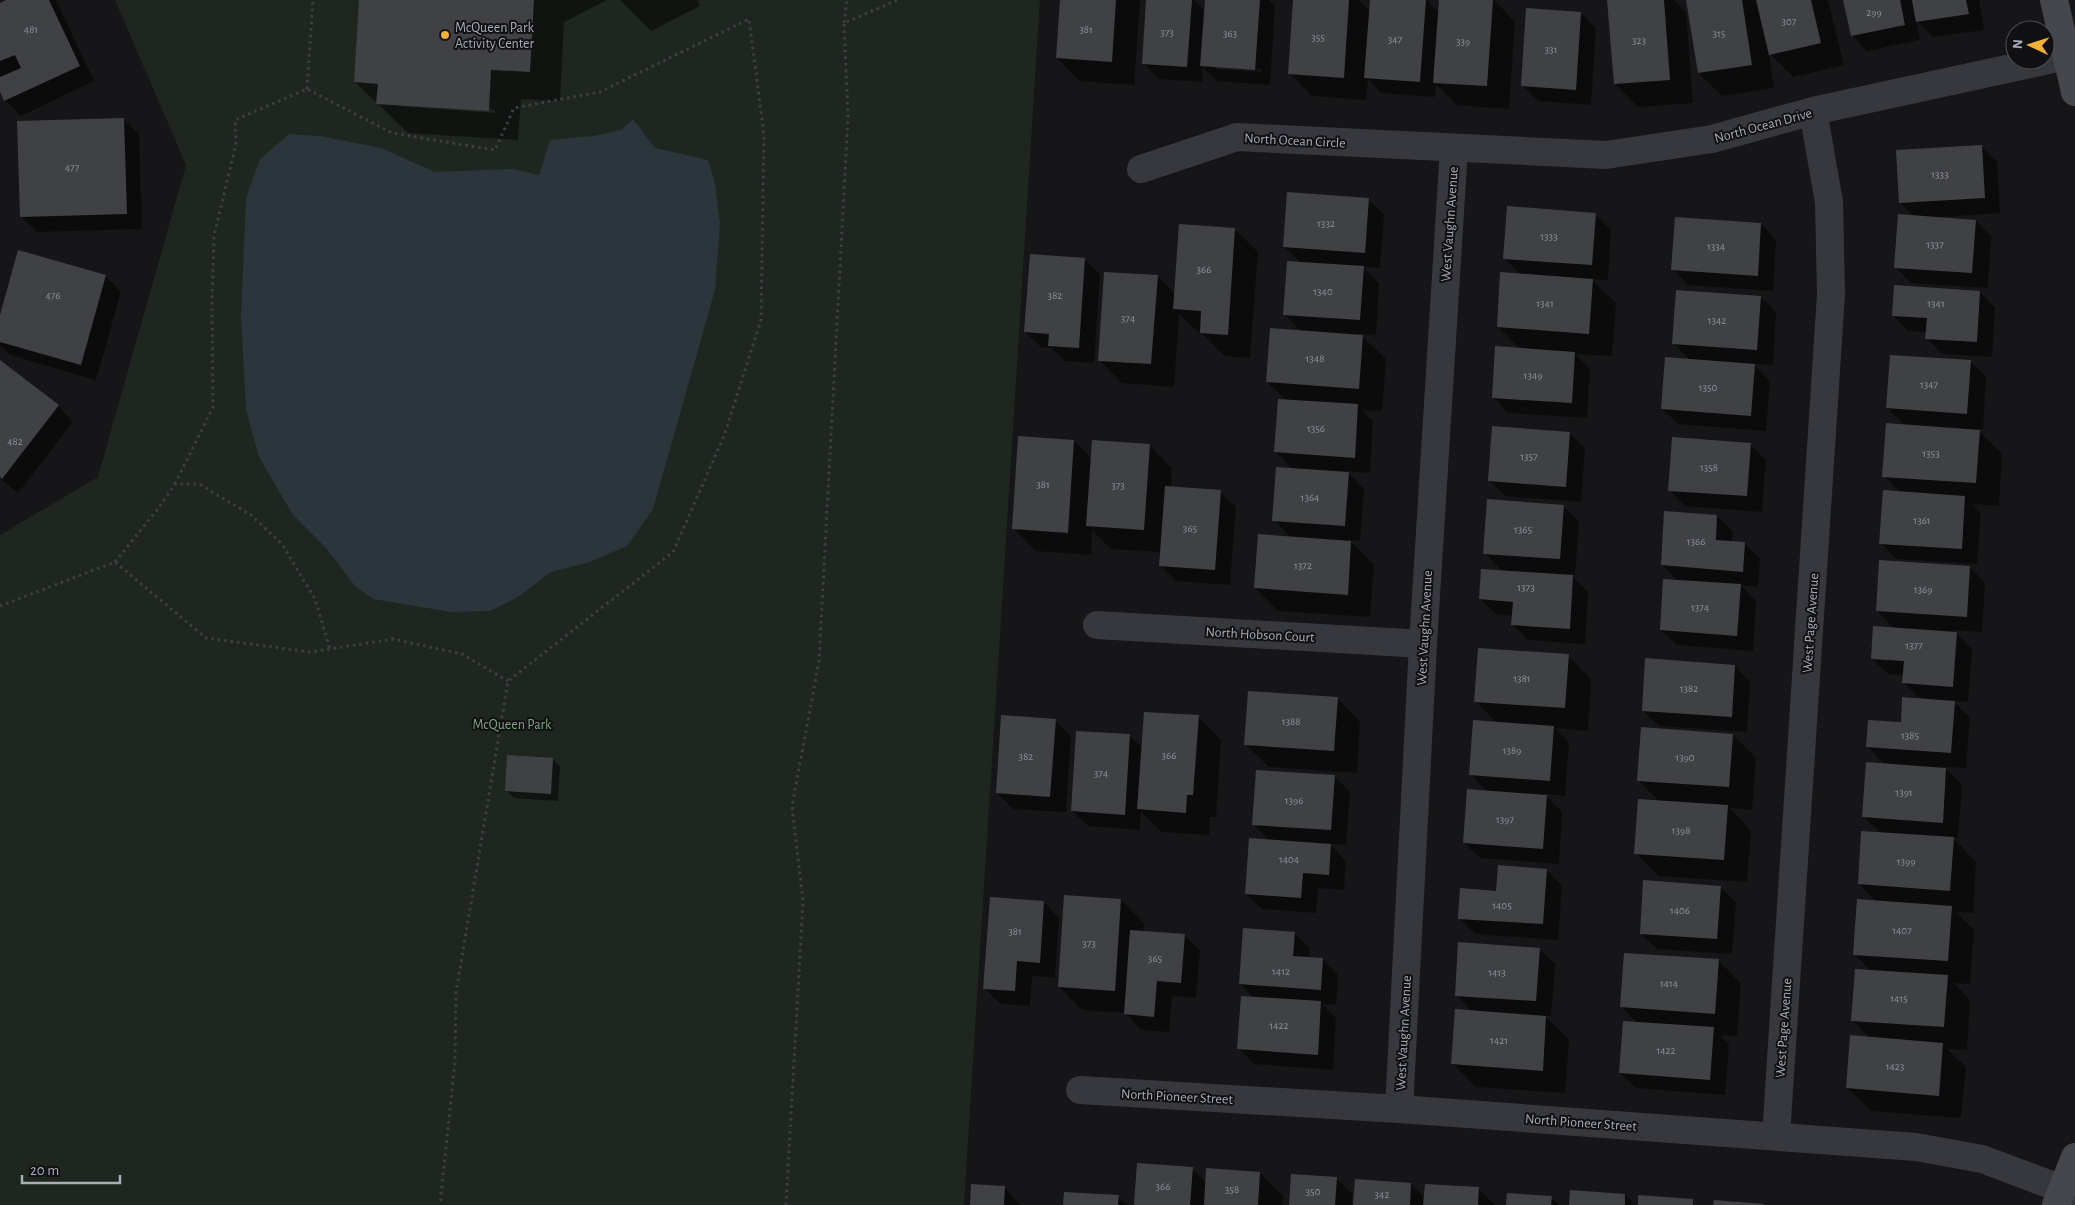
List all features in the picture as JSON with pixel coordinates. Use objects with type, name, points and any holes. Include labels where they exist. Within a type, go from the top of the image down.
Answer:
[{"type":"street","points":[[2054,0],[2075,92]]},
{"type":"street","name":"North Ocean Drive","points":[[1454,148],[1606,155],[1712,139],[1813,111],[2067,56]]},
{"type":"street","name":"West Page Avenue","points":[[1776,1136],[1831,294],[1829,202],[1813,111]]},
{"type":"street","name":"North Ocean Circle","points":[[1141,169],[1236,137],[1454,148]]},
{"type":"street","name":"West Vaughn Avenue","points":[[1399,1109],[1423,644],[1454,148]]},
{"type":"street","name":"North Hobson Court","points":[[1097,625],[1423,644]]},
{"type":"street","name":"North Pioneer Street","points":[[1080,1090],[1399,1109],[1916,1147],[1982,1160],[2065,1196]]},
{"type":"street","points":[[2065,1196],[2075,1157]]},
{"type":"path","points":[[307,89],[313,0]]},
{"type":"path","points":[[786,1205],[803,901],[792,806],[819,660],[848,116],[844,23],[847,0]]},
{"type":"path","points":[[844,23],[898,0]]},
{"type":"path","points":[[307,89],[392,133],[495,150],[514,108],[600,92],[749,19],[764,135],[762,320],[724,436],[673,552],[508,681],[456,993],[455,1061],[440,1205]]},
{"type":"path","points":[[0,606],[115,562],[157,510],[174,484],[213,407],[212,301],[214,236],[236,144],[235,120],[307,89]]},
{"type":"path","points":[[174,484],[199,484],[251,515],[282,544],[315,599],[330,649]]},
{"type":"path","points":[[115,562],[206,638],[310,652],[393,639],[462,654],[508,681]]},
{"type":"green space","name":"McQueen Park","points":[[115,0],[1040,0],[964,1205],[0,1205],[0,535],[98,477],[186,165]]},
{"type":"shaded area","points":[[633,119],[655,148],[708,160],[715,184],[720,223],[715,290],[653,509],[627,546],[587,563],[551,572],[518,597],[490,611],[451,612],[373,599],[355,586],[326,548],[293,515],[259,457],[246,410],[241,315],[246,198],[260,159],[289,134],[320,136],[381,148],[435,172],[513,169],[539,175],[550,140],[593,136],[621,130]]},
{"type":"building","points":[[6,0],[49,0],[80,66],[4,101],[0,92],[0,77],[21,68],[15,55],[0,61],[0,3]]},
{"type":"building","name":"McQueen Park Activity Center","points":[[359,0],[534,0],[530,72],[491,70],[489,111],[376,104],[378,84],[354,82]]},
{"type":"building","points":[[1060,0],[1116,0],[1112,62],[1056,58]]},
{"type":"building","points":[[1146,0],[1192,0],[1187,67],[1142,64]]},
{"type":"building","points":[[1205,0],[1260,0],[1255,70],[1200,66]]},
{"type":"building","points":[[1293,0],[1349,0],[1344,78],[1288,74]]},
{"type":"building","points":[[1370,0],[1426,0],[1420,82],[1364,78]]},
{"type":"building","points":[[1439,0],[1493,0],[1487,86],[1433,83]]},
{"type":"building","points":[[1607,0],[1664,0],[1670,80],[1614,84]]},
{"type":"building","points":[[1686,0],[1742,0],[1752,65],[1698,73]]},
{"type":"building","points":[[1756,0],[1811,0],[1821,43],[1769,55]]},
{"type":"building","points":[[1843,0],[1900,0],[1905,25],[1851,36]]},
{"type":"building","points":[[1912,0],[1966,0],[1969,14],[1916,22]]},
{"type":"building","points":[[1526,8],[1581,12],[1576,90],[1521,86]]},
{"type":"building","points":[[124,118],[127,214],[20,217],[17,121]]},
{"type":"building","points":[[1982,145],[1985,198],[1899,203],[1896,150]]},
{"type":"building","points":[[1287,192],[1369,198],[1365,253],[1283,247]]},
{"type":"building","points":[[1507,206],[1596,213],[1592,265],[1503,259]]},
{"type":"building","points":[[1898,214],[1976,220],[1972,273],[1894,268]]},
{"type":"building","points":[[1675,217],[1761,223],[1758,276],[1671,270]]},
{"type":"building","points":[[1179,224],[1235,228],[1228,335],[1200,333],[1201,311],[1173,309]]},
{"type":"building","points":[[18,250],[106,275],[81,365],[0,342],[0,315]]},
{"type":"building","points":[[1030,254],[1085,258],[1079,348],[1048,346],[1049,334],[1024,332]]},
{"type":"building","points":[[1287,261],[1364,266],[1360,320],[1283,315]]},
{"type":"building","points":[[1104,272],[1158,275],[1151,364],[1098,361]]},
{"type":"building","points":[[1500,272],[1593,279],[1589,334],[1497,327]]},
{"type":"building","points":[[1894,285],[1980,291],[1977,342],[1925,339],[1927,318],[1892,316]]},
{"type":"building","points":[[1676,290],[1761,296],[1757,350],[1672,344]]},
{"type":"building","points":[[1270,328],[1363,335],[1359,389],[1266,382]]},
{"type":"building","points":[[1495,346],[1575,352],[1572,403],[1492,398]]},
{"type":"building","points":[[1890,355],[1971,360],[1967,414],[1886,408]]},
{"type":"building","points":[[1665,357],[1755,364],[1751,416],[1661,409]]},
{"type":"building","points":[[0,360],[59,405],[2,479],[0,477]]},
{"type":"building","points":[[1278,399],[1358,404],[1355,458],[1274,452]]},
{"type":"building","points":[[1886,423],[1980,430],[1976,483],[1882,477]]},
{"type":"building","points":[[1492,426],[1570,432],[1566,487],[1488,481]]},
{"type":"building","points":[[1018,436],[1074,440],[1068,533],[1012,529]]},
{"type":"building","points":[[1672,437],[1751,443],[1747,496],[1668,491]]},
{"type":"building","points":[[1092,440],[1150,444],[1144,530],[1086,526]]},
{"type":"building","points":[[1276,467],[1349,472],[1345,526],[1272,521]]},
{"type":"building","points":[[1165,486],[1221,490],[1215,570],[1159,566]]},
{"type":"building","points":[[1883,490],[1965,496],[1962,549],[1879,544]]},
{"type":"building","points":[[1487,499],[1564,505],[1560,559],[1483,554]]},
{"type":"building","points":[[1664,511],[1717,515],[1716,540],[1745,542],[1743,572],[1661,565]]},
{"type":"building","points":[[1258,534],[1351,541],[1348,595],[1254,588]]},
{"type":"building","points":[[1879,560],[1970,566],[1967,617],[1876,611]]},
{"type":"building","points":[[1481,569],[1573,575],[1570,629],[1511,625],[1513,602],[1479,599]]},
{"type":"building","points":[[1663,579],[1741,584],[1737,636],[1660,630]]},
{"type":"building","points":[[1873,626],[1957,632],[1953,687],[1902,683],[1904,661],[1871,659]]},
{"type":"building","points":[[1478,648],[1569,654],[1565,708],[1474,702]]},
{"type":"building","points":[[1645,658],[1735,665],[1732,717],[1642,711]]},
{"type":"building","points":[[1248,691],[1338,697],[1334,751],[1244,745]]},
{"type":"building","points":[[1902,697],[1955,701],[1951,753],[1866,747],[1868,720],[1901,722]]},
{"type":"building","points":[[1144,712],[1199,715],[1193,795],[1187,795],[1186,813],[1137,809]]},
{"type":"building","points":[[1001,715],[1056,719],[1050,797],[996,793]]},
{"type":"building","points":[[1473,720],[1554,726],[1550,781],[1469,775]]},
{"type":"building","points":[[1641,727],[1733,734],[1729,787],[1637,781]]},
{"type":"building","points":[[1076,731],[1130,734],[1125,815],[1071,811]]},
{"type":"building","points":[[507,755],[553,758],[551,794],[505,791]]},
{"type":"building","points":[[1866,762],[1946,768],[1943,823],[1862,817]]},
{"type":"building","points":[[1256,770],[1335,775],[1331,830],[1252,825]]},
{"type":"building","points":[[1467,789],[1547,795],[1543,849],[1463,843]]},
{"type":"building","points":[[1638,799],[1728,805],[1724,860],[1634,854]]},
{"type":"building","points":[[1861,831],[1954,837],[1950,891],[1858,884]]},
{"type":"building","points":[[1249,838],[1331,844],[1329,875],[1303,873],[1301,898],[1245,894]]},
{"type":"building","points":[[1498,865],[1547,869],[1543,924],[1458,919],[1460,888],[1496,891]]},
{"type":"building","points":[[1643,880],[1721,886],[1717,939],[1640,934]]},
{"type":"building","points":[[1064,895],[1121,899],[1115,991],[1058,987]]},
{"type":"building","points":[[990,897],[1044,901],[1040,963],[1017,961],[1015,991],[983,989]]},
{"type":"building","points":[[1857,899],[1952,906],[1948,961],[1853,955]]},
{"type":"building","points":[[1243,928],[1295,932],[1293,956],[1323,958],[1321,990],[1239,984]]},
{"type":"building","points":[[1130,930],[1185,934],[1181,983],[1157,981],[1154,1017],[1124,1014]]},
{"type":"building","points":[[1458,942],[1540,948],[1536,1001],[1455,996]]},
{"type":"building","points":[[1624,953],[1719,959],[1715,1014],[1620,1007]]},
{"type":"building","points":[[1855,969],[1948,975],[1944,1027],[1851,1021]]},
{"type":"building","points":[[1241,996],[1321,1001],[1318,1055],[1237,1049]]},
{"type":"building","points":[[1455,1009],[1546,1016],[1543,1071],[1451,1064]]},
{"type":"building","points":[[1623,1021],[1714,1027],[1710,1080],[1619,1073]]},
{"type":"building","points":[[1850,1035],[1943,1043],[1939,1096],[1846,1088]]},
{"type":"building","points":[[1137,1163],[1193,1167],[1190,1205],[1134,1205]]},
{"type":"building","points":[[1206,1168],[1260,1172],[1258,1205],[1204,1205]]},
{"type":"building","points":[[1291,1174],[1337,1177],[1335,1205],[1289,1205]]},
{"type":"building","points":[[1355,1179],[1411,1183],[1410,1205],[1353,1205]]},
{"type":"building","points":[[971,1184],[1005,1186],[1004,1205],[970,1205]]},
{"type":"building","points":[[1425,1184],[1479,1187],[1478,1205],[1423,1205]]},
{"type":"building","points":[[1570,1190],[1625,1194],[1625,1205],[1569,1205]]},
{"type":"building","points":[[1064,1192],[1119,1195],[1118,1205],[1063,1205]]},
{"type":"building","points":[[1507,1193],[1552,1196],[1551,1205],[1506,1205]]},
{"type":"building","points":[[1638,1195],[1693,1199],[1693,1205],[1638,1205]]},
{"type":"building","points":[[1714,1200],[1764,1204],[1713,1205]]},
{"type":"place","name":"McQueen Park Activity Center","points":[[445,35]]}]
